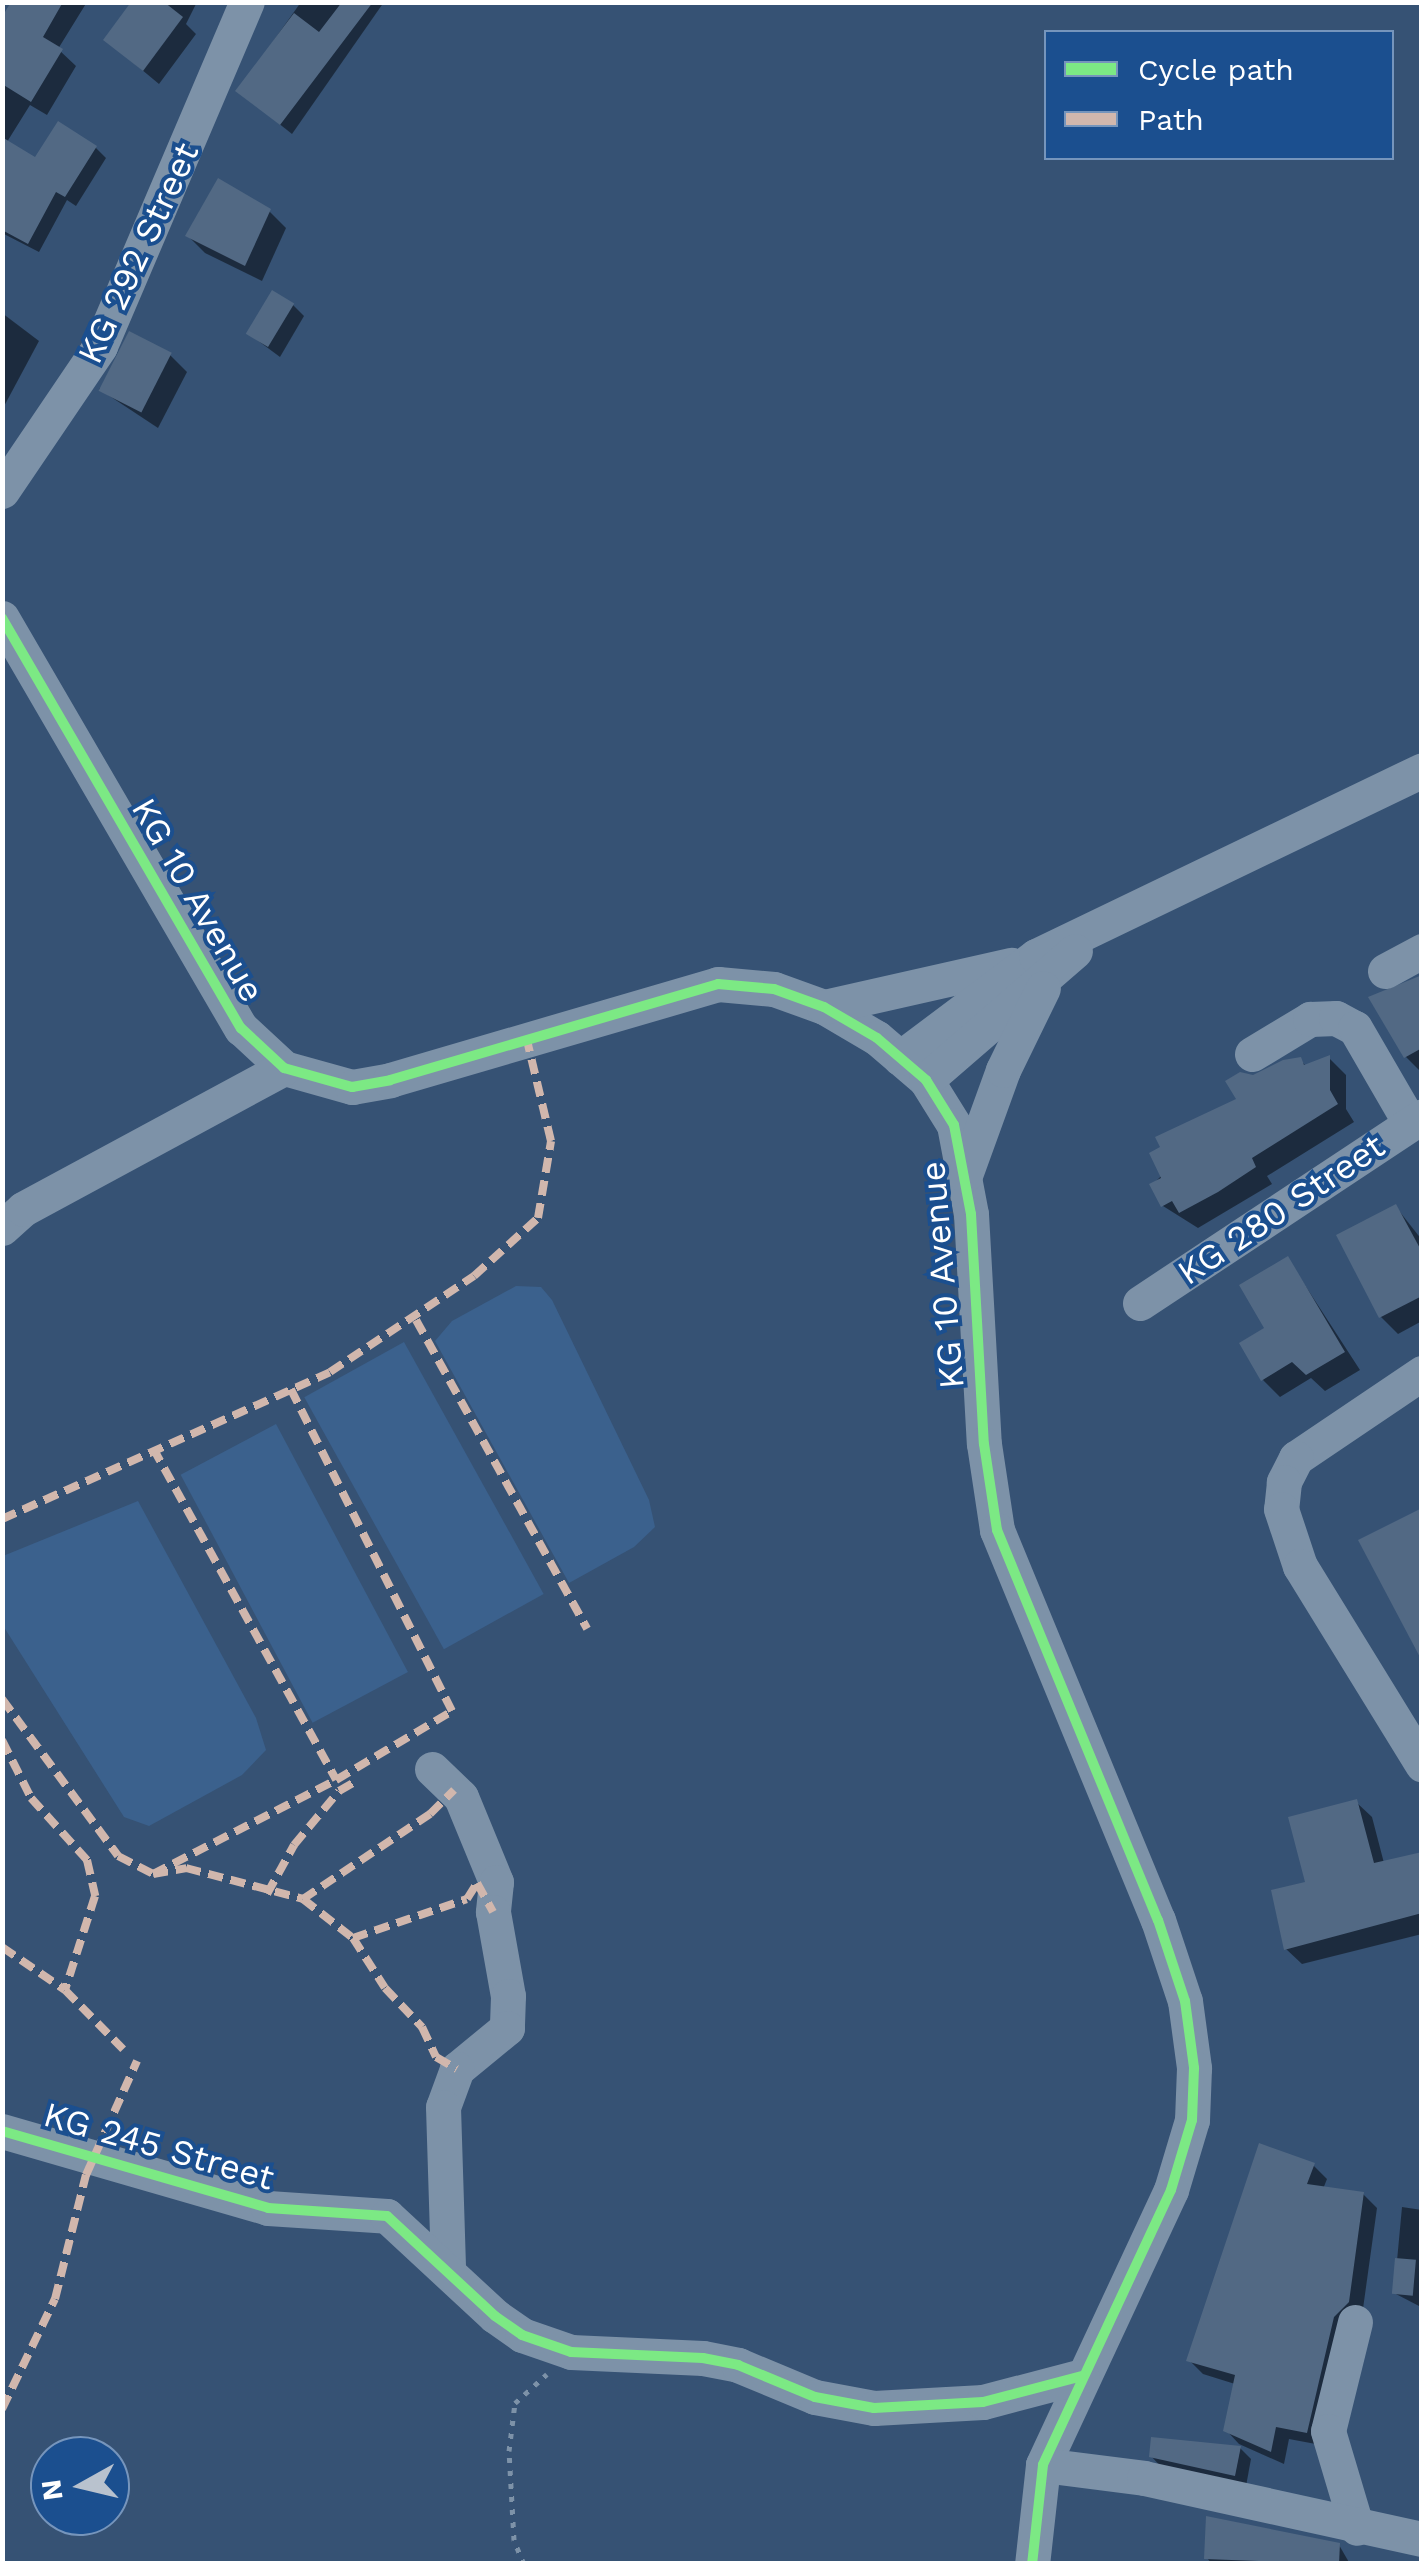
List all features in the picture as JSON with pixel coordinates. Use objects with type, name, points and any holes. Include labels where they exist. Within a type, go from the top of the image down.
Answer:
[{"type":"street","name":"KG 292 Street","points":[[2,491],[100,346],[248,2]]},
{"type":"street","name":"KG 10 Avenue","points":[[2,618],[241,1028],[284,1068],[352,1087],[390,1080],[718,984],[774,990],[824,1006],[914,1069],[954,1125],[964,1176],[984,1444],[996,1530],[1158,1920],[1185,2001],[1194,2068],[1192,2120],[1170,2190],[1043,2466],[1032,2564]]},
{"type":"street","points":[[914,1069],[1042,967],[1101,926],[1422,770]]},
{"type":"street","points":[[1385,972],[1422,951]]},
{"type":"street","points":[[824,1006],[1042,967]]},
{"type":"street","points":[[964,1176],[1042,967]]},
{"type":"street","points":[[1252,1054],[1310,1019],[1345,1022],[1416,1120]]},
{"type":"street","points":[[2,1228],[24,1209],[284,1068]]},
{"type":"street","name":"KG 280 Street","points":[[1140,1302],[1416,1120]]},
{"type":"street","points":[[1422,1373],[1296,1458],[1281,1509],[1300,1566],[1422,1764]]},
{"type":"street","points":[[432,1769],[462,1798],[496,1882],[493,1912],[508,1996],[507,2028],[458,2069],[443,2107],[448,2270]]},
{"type":"street","name":"KG 245 Street","points":[[2,2131],[268,2208],[387,2216],[522,2335],[572,2352],[738,2365],[815,2397],[874,2408],[984,2402],[1082,2376]]},
{"type":"street","points":[[1355,2322],[1328,2431],[1356,2528]]},
{"type":"street","points":[[1043,2466],[1144,2478],[1356,2528],[1422,2539]]},
{"type":"path","points":[[524,2564],[510,2509],[516,2403],[572,2352]]},
{"type":"water","points":[[516,1286],[541,1287],[552,1300],[649,1500],[655,1527],[634,1547],[569,1583],[435,1341],[452,1321]]},
{"type":"water","points":[[404,1342],[544,1594],[444,1649],[304,1397]]},
{"type":"water","points":[[276,1424],[408,1672],[313,1723],[181,1475]]},
{"type":"water","points":[[138,1501],[256,1718],[266,1750],[242,1775],[149,1826],[124,1817],[2,1624],[3,1556]]},
{"type":"building","points":[[11,2],[63,2],[43,37],[63,49],[31,102],[2,84],[2,17]]},
{"type":"building","points":[[131,2],[164,2],[183,17],[143,71],[103,40]]},
{"type":"building","points":[[342,2],[373,2],[280,125],[235,91],[294,13],[319,32]]},
{"type":"building","points":[[58,121],[97,146],[65,197],[56,192],[28,244],[2,230],[2,137],[35,157]]},
{"type":"building","points":[[218,178],[271,209],[245,266],[185,236]]},
{"type":"building","points":[[272,290],[294,303],[268,347],[246,334]]},
{"type":"building","points":[[129,331],[172,353],[141,412],[99,391]]},
{"type":"building","points":[[1422,975],[1422,1048],[1404,1058],[1368,997]]},
{"type":"building","points":[[1330,1055],[1330,1090],[1338,1104],[1252,1158],[1256,1167],[1218,1192],[1179,1213],[1172,1201],[1161,1207],[1149,1184],[1161,1178],[1149,1153],[1160,1147],[1155,1137],[1236,1099],[1225,1081],[1240,1072],[1253,1075],[1283,1060],[1301,1057],[1304,1065]]},
{"type":"building","points":[[1396,1204],[1422,1252],[1422,1296],[1379,1318],[1336,1235]]},
{"type":"building","points":[[1288,1256],[1345,1352],[1306,1375],[1292,1362],[1261,1381],[1239,1343],[1264,1328],[1239,1285]]},
{"type":"building","points":[[1422,1508],[1422,1661],[1358,1540]]},
{"type":"building","points":[[1357,1799],[1374,1863],[1422,1852],[1422,1913],[1284,1950],[1271,1890],[1305,1882],[1288,1817]]},
{"type":"building","points":[[1259,2143],[1315,2163],[1307,2184],[1364,2192],[1349,2302],[1334,2317],[1307,2433],[1276,2427],[1271,2452],[1223,2431],[1235,2375],[1186,2361]]},
{"type":"building","points":[[1395,2258],[1416,2260],[1413,2296],[1392,2294]]},
{"type":"building","points":[[1151,2437],[1241,2446],[1235,2476],[1149,2457]]},
{"type":"building","points":[[1206,2516],[1340,2543],[1339,2564],[1204,2559]]},
{"type":"marked path","points":[[2,1519],[330,1372],[474,1276],[538,1218],[551,1141],[527,1040]]},
{"type":"marked path","points":[[416,1320],[587,1629]]},
{"type":"marked path","points":[[153,1874],[336,1780],[452,1711],[291,1389]]},
{"type":"marked path","points":[[153,1448],[336,1780]]},
{"type":"marked path","points":[[2,1699],[118,1856],[153,1874],[186,1868],[303,1899],[353,1938],[385,1988],[422,2027],[436,2057],[457,2069]]},
{"type":"marked path","points":[[2,1740],[31,1798],[87,1860],[95,1896],[65,1990]]},
{"type":"marked path","points":[[267,1894],[294,1845],[339,1791],[358,1780]]},
{"type":"marked path","points":[[303,1899],[430,1814],[454,1790]]},
{"type":"marked path","points":[[353,1938],[467,1899],[477,1883],[493,1912]]},
{"type":"marked path","points":[[2,1947],[65,1990],[123,2049]]},
{"type":"marked path","points":[[2,2409],[55,2299],[86,2175],[137,2061]]},
{"type":"cycle path","points":[[2,618],[241,1028],[284,1068],[352,1087],[390,1080],[718,984],[774,989],[824,1007],[877,1038],[926,1080],[954,1125],[971,1214],[984,1444],[997,1530],[1158,1920],[1185,2001],[1194,2068],[1192,2120],[1171,2190],[1043,2465],[1032,2564]]},
{"type":"cycle path","points":[[2,2131],[268,2208],[387,2216],[495,2316],[522,2335],[571,2352],[703,2358],[738,2365],[815,2397],[874,2408],[983,2402],[1082,2376]]}]
